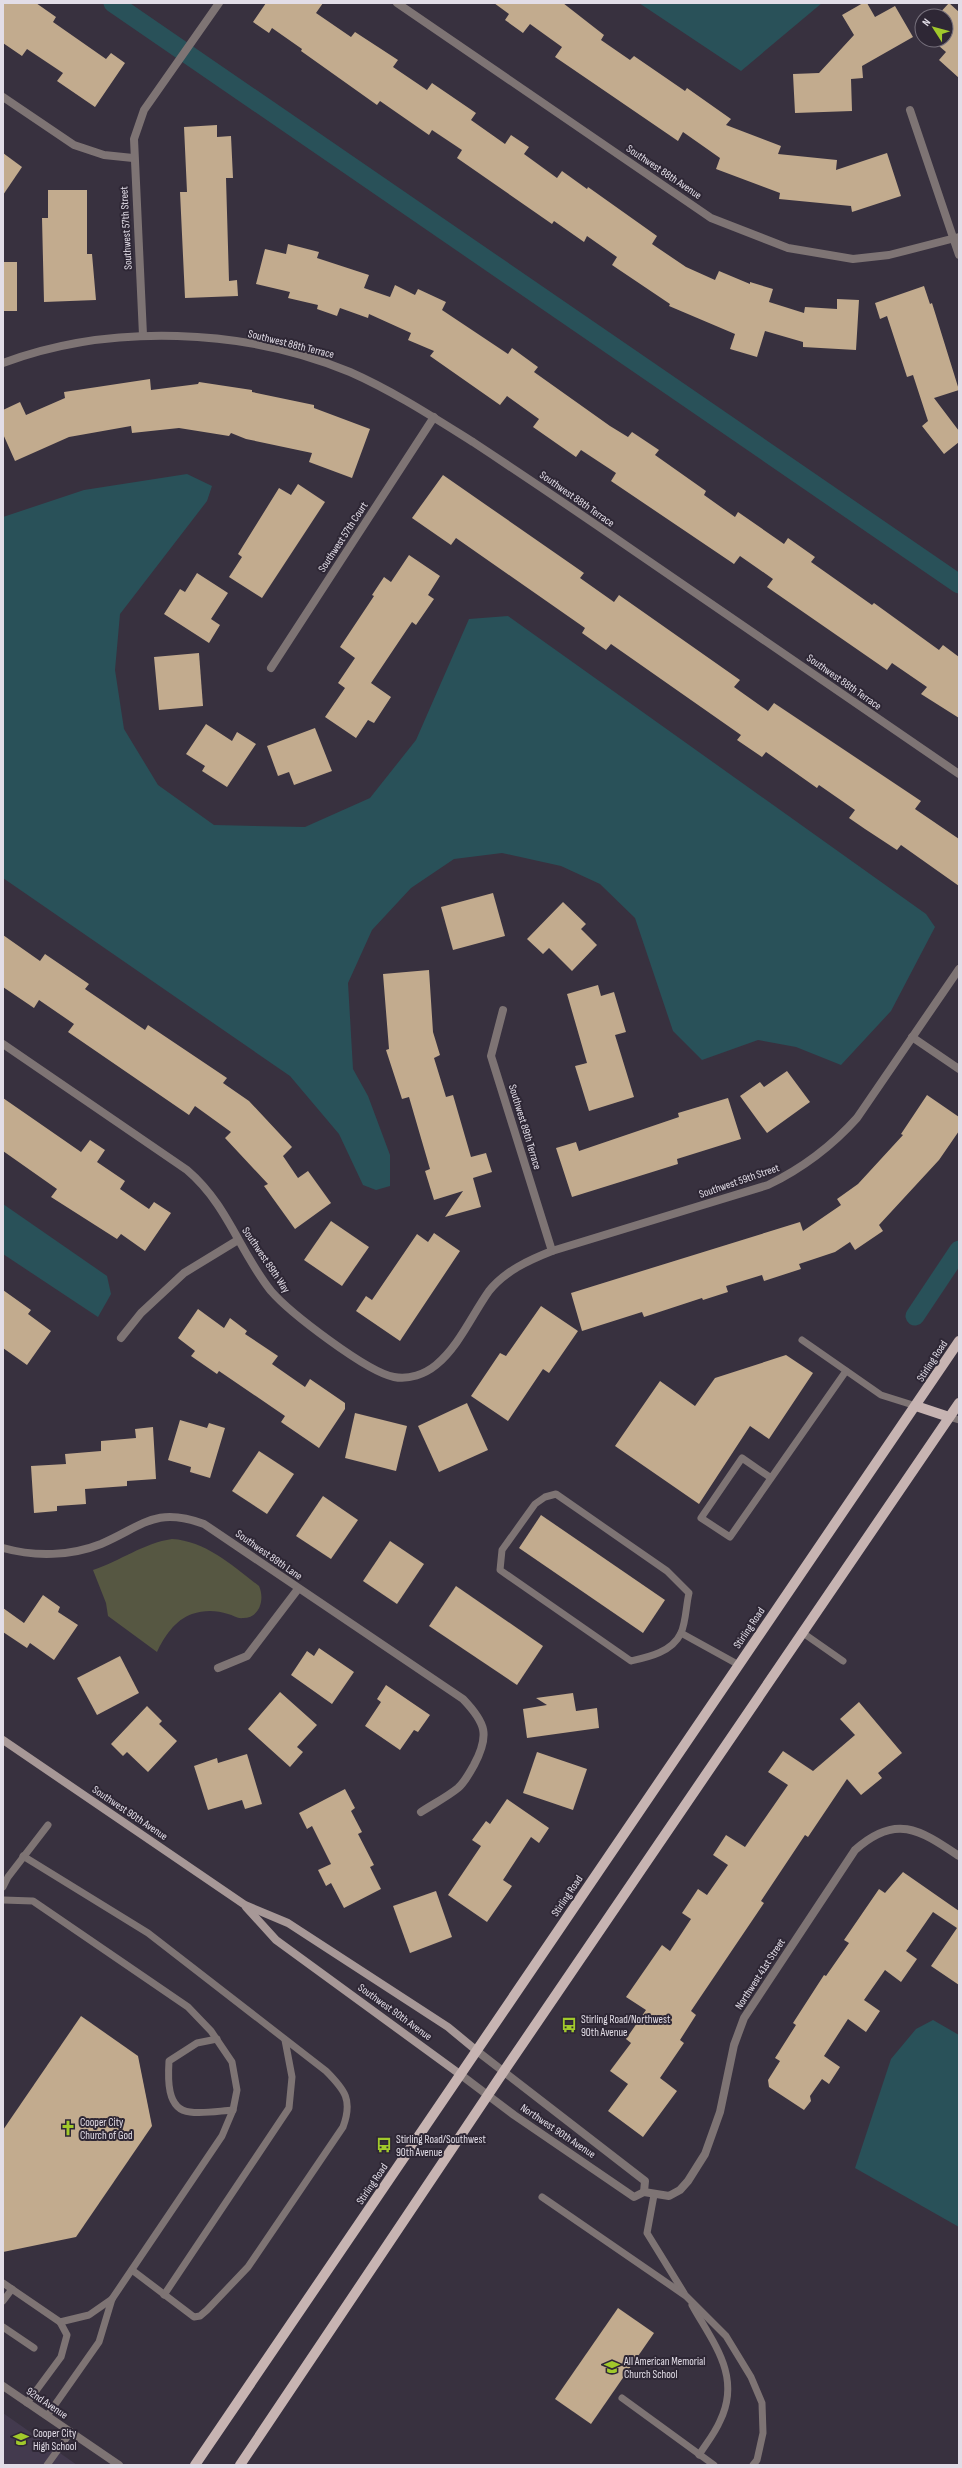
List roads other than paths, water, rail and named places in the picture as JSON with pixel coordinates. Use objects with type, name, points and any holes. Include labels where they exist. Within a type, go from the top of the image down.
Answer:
[{"type":"main road","name":"Stirling Road","points":[[195,2465],[959,1341]]},
{"type":"main road","points":[[240,2465],[489,2096],[504,2071],[803,1633],[954,1419],[959,1403]]},
{"type":"main road","points":[[916,1406],[954,1419]]},
{"type":"street","name":"Southwest 88th Avenue","points":[[397,3],[711,218],[788,248],[853,258],[889,255],[956,238]]},
{"type":"street","name":"Southwest 57th Street","points":[[143,335],[133,158],[134,139],[137,126],[154,95],[218,5]]},
{"type":"street","points":[[3,97],[74,145],[104,155],[133,158]]},
{"type":"street","points":[[910,110],[956,238],[959,254]]},
{"type":"street","points":[[3,363],[74,344],[143,335]]},
{"type":"street","name":"Southwest 88th Terrace","points":[[143,335],[190,336],[232,341],[307,358],[349,372],[390,392],[434,417],[530,479],[959,774]]},
{"type":"street","name":"Southwest 57th Court","points":[[271,668],[434,417]]},
{"type":"street","name":"Southwest 59th Street","points":[[552,1251],[732,1197],[768,1185],[795,1172],[838,1139],[857,1118],[959,969]]},
{"type":"street","name":"Southwest 89th Terrace","points":[[503,1010],[492,1056],[552,1251]]},
{"type":"street","points":[[912,1037],[959,1069]]},
{"type":"street","name":"Southwest 89th Way","points":[[3,1044],[187,1170],[204,1185],[219,1204],[238,1240],[271,1290],[286,1306],[303,1322],[378,1372],[395,1378],[408,1378],[422,1374],[436,1365],[449,1352],[490,1290],[507,1274],[527,1261],[552,1251]]},
{"type":"street","points":[[121,1338],[141,1313],[184,1273],[238,1240]]},
{"type":"street","name":"Southwest 89th Lane","points":[[3,1548],[32,1553],[68,1554],[101,1544],[149,1520],[164,1516],[176,1517],[204,1524],[298,1589],[463,1699],[478,1716],[485,1732],[479,1756],[459,1787],[421,1812]]},
{"type":"street","points":[[218,1668],[247,1656],[298,1589]]},
{"type":"street","name":"Southwest 90th Avenue","points":[[3,1740],[244,1905],[288,1923],[448,2027],[477,2051]]},
{"type":"street","name":"Northwest 41st Street","points":[[688,2181],[705,2154],[720,2112],[734,2045],[744,2018],[855,1850],[870,1837],[887,1830],[911,1828],[926,1834],[959,1856]]},
{"type":"street","name":"Southwest 90th Avenue","points":[[244,1905],[276,1940],[461,2075]]},
{"type":"street","name":"Northwest 90th Avenue","points":[[477,2051],[645,2181],[644,2192]]},
{"type":"street","name":"Northwest 90th Avenue","points":[[461,2075],[634,2197],[644,2192],[669,2196],[680,2190],[688,2181]]},
{"type":"street","name":"92nd Avenue","points":[[3,2386],[119,2465]]},
{"type":"lane","points":[[802,1340],[881,1395],[916,1406]]},
{"type":"lane","points":[[771,1478],[742,1458],[701,1518],[730,1537],[846,1371]]},
{"type":"lane","points":[[556,1494],[667,1571],[689,1593],[681,1633],[669,1646],[655,1655],[631,1661],[500,1570],[502,1550],[535,1504],[544,1497],[556,1494]]},
{"type":"lane","points":[[681,1633],[739,1665]]},
{"type":"lane","points":[[803,1633],[843,1661]]},
{"type":"lane","points":[[3,1887],[23,1856],[48,1825]]},
{"type":"lane","points":[[23,1856],[148,1933],[326,2071],[343,2089],[348,2106],[343,2127],[248,2268],[212,2306],[200,2316],[194,2317],[132,2270]]},
{"type":"lane","points":[[3,1900],[33,1901],[188,2007],[216,2039],[232,2062],[237,2090],[233,2110],[222,2136],[112,2300],[99,2342],[47,2416]]},
{"type":"lane","points":[[216,2039],[197,2043],[169,2060],[169,2090],[177,2106],[188,2112],[233,2110]]},
{"type":"lane","points":[[164,2294],[289,2108],[292,2077],[285,2040]]},
{"type":"lane","points":[[654,2194],[647,2233],[721,2356],[730,2383],[721,2420],[699,2455]]},
{"type":"lane","points":[[542,2197],[686,2296],[726,2336],[751,2377],[762,2402],[763,2433],[757,2460],[753,2465]]},
{"type":"lane","points":[[3,2283],[60,2322],[67,2335],[61,2357],[27,2403]]},
{"type":"lane","points":[[3,2301],[12,2289]]},
{"type":"lane","points":[[60,2322],[89,2315],[112,2300]]},
{"type":"lane","points":[[3,2327],[34,2348]]},
{"type":"lane","points":[[622,2398],[714,2465]]},
{"type":"lane","points":[[47,2465],[70,2433]]},
{"type":"waterway","points":[[113,3],[959,584]]},
{"type":"waterway","points":[[915,1316],[959,1250]]},
{"type":"place","name":"Stirling Road/Northwest 90th Avenue","points":[[569,2025]]},
{"type":"place","name":"Cooper City Church of God","points":[[68,2128]]},
{"type":"place","name":"Stirling Road/Southwest 90th Avenue","points":[[384,2145]]},
{"type":"place","name":"All American Memorial Church School","points":[[612,2367]]},
{"type":"place","name":"Cooper City High School","points":[[21,2439]]}]
